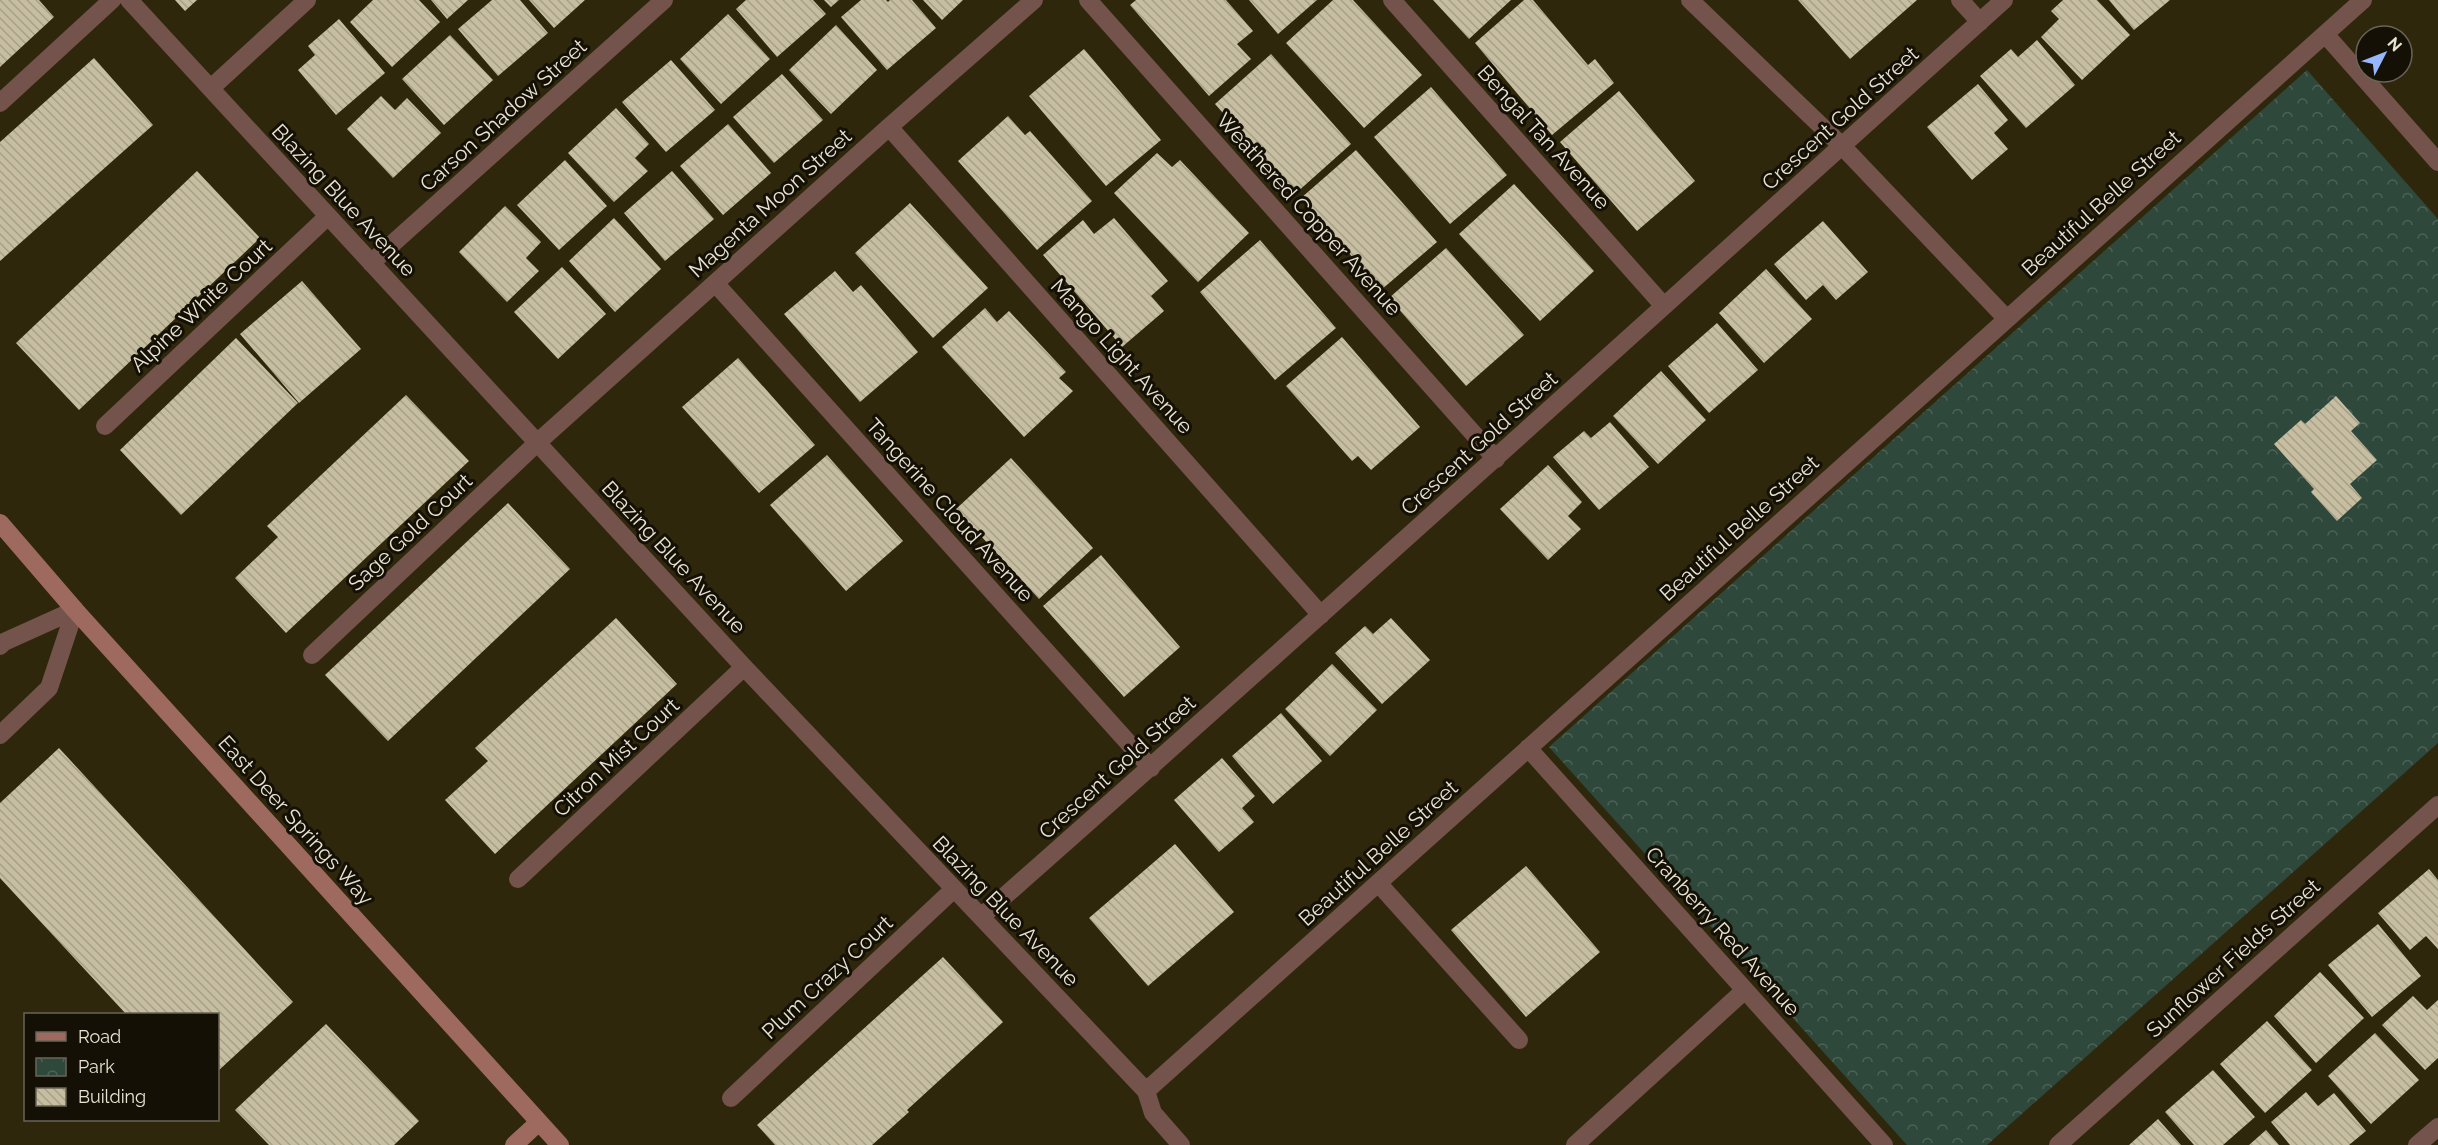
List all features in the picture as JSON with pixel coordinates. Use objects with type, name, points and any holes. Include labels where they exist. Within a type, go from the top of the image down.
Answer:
[{"type":"street","points":[[0,103],[112,0]]},
{"type":"street","name":"Blazing Blue Avenue","points":[[129,0],[744,667],[1146,1090],[1153,1113],[1181,1145]]},
{"type":"street","points":[[211,88],[307,0]]},
{"type":"street","name":"Carson Shadow Street","points":[[371,263],[664,0]]},
{"type":"street","name":"Magenta Moon Street","points":[[538,442],[1034,0]]},
{"type":"street","name":"Weathered Copper Avenue","points":[[1088,0],[1496,459]]},
{"type":"street","name":"Bengal Tan Avenue","points":[[1392,0],[1663,305]]},
{"type":"street","points":[[1690,0],[1773,77],[1843,147],[2006,318]]},
{"type":"street","points":[[1960,0],[1980,22]]},
{"type":"street","name":"Crescent Gold Street","points":[[981,917],[1496,459],[1663,305],[1843,147],[2004,0]]},
{"type":"street","name":"Beautiful Belle Street","points":[[1146,1090],[1379,884],[2006,318],[2363,0]]},
{"type":"street","points":[[2325,34],[2438,162]]},
{"type":"street","name":"Mango Light Avenue","points":[[889,127],[1321,615]]},
{"type":"street","name":"Alpine White Court","points":[[105,426],[327,217]]},
{"type":"street","name":"Tangerine Cloud Avenue","points":[[715,283],[1151,768]]},
{"type":"street","name":"Sage Gold Court","points":[[312,655],[538,442]]},
{"type":"street","name":"East Deer Springs Way","points":[[0,523],[75,610],[560,1145]]},
{"type":"street","points":[[0,646],[4,642],[75,610]]},
{"type":"street","points":[[0,735],[49,688],[75,610]]},
{"type":"street","name":"Citron Mist Court","points":[[518,879],[744,667]]},
{"type":"street","name":"Cranberry Red Avenue","points":[[1528,748],[1884,1145]]},
{"type":"street","name":"Sunflower Fields Street","points":[[2058,1145],[2438,805]]},
{"type":"street","points":[[1379,884],[1519,1040]]},
{"type":"street","name":"Plum Crazy Court","points":[[731,1098],[954,889]]},
{"type":"street","points":[[1575,1145],[1745,990]]},
{"type":"street","points":[[514,1145],[539,1122]]},
{"type":"street","points":[[2417,1145],[2438,1126]]},
{"type":"green space","points":[[2307,70],[2438,219],[2438,743],[1987,1145],[1907,1145],[1549,747]]},
{"type":"building","points":[[0,0],[39,0],[54,17],[0,67]]},
{"type":"building","points":[[175,0],[197,0],[185,11]]},
{"type":"building","points":[[373,0],[419,0],[440,22],[392,67],[350,22]]},
{"type":"building","points":[[431,0],[468,0],[447,19]]},
{"type":"building","points":[[492,0],[520,0],[548,33],[498,76],[458,29]]},
{"type":"building","points":[[529,0],[585,0],[554,28]]},
{"type":"building","points":[[746,0],[813,0],[826,14],[777,57],[736,9]]},
{"type":"building","points":[[824,0],[839,0],[831,7]]},
{"type":"building","points":[[861,0],[886,0],[888,2],[890,0],[912,0],[936,28],[887,70],[841,17]]},
{"type":"building","points":[[923,0],[963,0],[942,20]]},
{"type":"building","points":[[1136,0],[1226,0],[1253,31],[1237,44],[1251,59],[1209,96],[1130,5]]},
{"type":"building","points":[[1249,0],[1317,0],[1278,34]]},
{"type":"building","points":[[1333,0],[1353,0],[1422,75],[1364,128],[1286,43]]},
{"type":"building","points":[[1433,0],[1511,0],[1469,39]]},
{"type":"building","points":[[1524,0],[1533,0],[1588,65],[1595,59],[1614,83],[1552,135],[1475,43]]},
{"type":"building","points":[[1798,0],[1917,0],[1850,59]]},
{"type":"building","points":[[2063,0],[2097,0],[2130,35],[2082,80],[2041,37],[2059,19],[2051,11]]},
{"type":"building","points":[[2109,0],[2170,0],[2134,30]]},
{"type":"building","points":[[728,14],[770,59],[721,104],[680,59]]},
{"type":"building","points":[[339,19],[385,73],[336,115],[298,70],[315,55],[308,46]]},
{"type":"building","points":[[836,25],[877,70],[831,114],[789,70]]},
{"type":"building","points":[[450,35],[493,80],[444,125],[402,79]]},
{"type":"building","points":[[2037,40],[2075,85],[2026,128],[1980,76],[2011,49],[2018,57]]},
{"type":"building","points":[[1084,49],[1161,140],[1106,186],[1029,96]]},
{"type":"building","points":[[1271,54],[1351,144],[1295,194],[1215,104]]},
{"type":"building","points":[[94,58],[153,125],[0,261],[0,142]]},
{"type":"building","points":[[671,60],[715,110],[666,152],[622,102]]},
{"type":"building","points":[[782,74],[823,120],[774,163],[733,117]]},
{"type":"building","points":[[1978,84],[2008,120],[1994,133],[2008,149],[1972,180],[1927,127]]},
{"type":"building","points":[[1431,87],[1507,175],[1450,224],[1374,137]]},
{"type":"building","points":[[1619,91],[1695,181],[1637,231],[1560,142]]},
{"type":"building","points":[[381,96],[395,110],[407,98],[441,133],[393,178],[347,129]]},
{"type":"building","points":[[616,108],[649,144],[635,158],[648,171],[614,202],[568,153]]},
{"type":"building","points":[[1008,116],[1025,135],[1030,131],[1092,201],[1037,250],[958,161]]},
{"type":"building","points":[[728,124],[771,173],[723,215],[680,166]]},
{"type":"building","points":[[1356,150],[1437,242],[1381,290],[1301,198]]},
{"type":"building","points":[[1157,153],[1172,167],[1180,160],[1249,233],[1198,282],[1114,193]]},
{"type":"building","points":[[565,160],[607,206],[559,250],[517,205]]},
{"type":"building","points":[[197,171],[260,238],[79,410],[16,343]]},
{"type":"building","points":[[672,171],[714,219],[665,261],[624,213]]},
{"type":"building","points":[[1514,184],[1594,271],[1540,321],[1459,234]]},
{"type":"building","points":[[910,203],[988,288],[933,338],[855,253]]},
{"type":"building","points":[[505,206],[541,242],[526,258],[539,271],[507,302],[459,252]]},
{"type":"building","points":[[614,218],[661,269],[615,312],[569,261]]},
{"type":"building","points":[[1114,218],[1168,281],[1151,296],[1164,311],[1122,347],[1043,255],[1083,220],[1094,234]]},
{"type":"building","points":[[1823,221],[1868,272],[1836,300],[1823,285],[1806,300],[1774,264]]},
{"type":"building","points":[[1260,240],[1336,328],[1275,380],[1200,292]]},
{"type":"building","points":[[1446,248],[1524,335],[1466,386],[1389,298]]},
{"type":"building","points":[[562,267],[606,314],[558,359],[514,312]]},
{"type":"building","points":[[1766,269],[1812,319],[1764,363],[1719,313]]},
{"type":"building","points":[[835,271],[853,292],[861,285],[918,352],[860,402],[784,314]]},
{"type":"building","points":[[302,281],[361,349],[299,403],[240,334]]},
{"type":"building","points":[[985,308],[997,322],[1009,311],[1066,372],[1059,378],[1073,391],[1024,437],[942,347]]},
{"type":"building","points":[[1717,323],[1758,370],[1709,413],[1668,366]]},
{"type":"building","points":[[1342,337],[1420,427],[1371,470],[1358,456],[1352,461],[1286,386]]},
{"type":"building","points":[[236,338],[298,403],[181,515],[120,450]]},
{"type":"building","points":[[738,358],[815,445],[759,493],[682,407]]},
{"type":"building","points":[[1661,371],[1706,420],[1658,464],[1613,416]]},
{"type":"building","points":[[406,395],[469,461],[286,633],[235,578],[278,537],[267,526]]},
{"type":"building","points":[[2336,396],[2360,423],[2351,431],[2377,460],[2350,484],[2362,498],[2337,521],[2311,492],[2314,489],[2274,444],[2301,420],[2305,424]]},
{"type":"building","points":[[1610,422],[1649,467],[1599,510],[1553,457],[1584,431],[1591,438]]},
{"type":"building","points":[[827,455],[903,541],[846,591],[770,505]]},
{"type":"building","points":[[1011,458],[1093,548],[1039,599],[956,509]]},
{"type":"building","points":[[1548,465],[1582,502],[1568,516],[1581,529],[1548,560],[1500,509]]},
{"type":"building","points":[[508,503],[570,569],[388,741],[325,675]]},
{"type":"building","points":[[1101,555],[1180,647],[1124,697],[1043,606]]},
{"type":"building","points":[[616,618],[677,684],[495,854],[445,800],[488,761],[475,748]]},
{"type":"building","points":[[1391,618],[1430,660],[1382,704],[1335,653],[1365,626],[1373,634]]},
{"type":"building","points":[[1332,664],[1377,710],[1330,756],[1285,709]]},
{"type":"building","points":[[1281,713],[1322,761],[1273,804],[1232,756]]},
{"type":"building","points":[[59,748],[293,1002],[219,1070],[219,1013],[125,1013],[0,878],[0,803]]},
{"type":"building","points":[[1222,758],[1255,796],[1242,808],[1254,822],[1219,852],[1174,800]]},
{"type":"building","points":[[1175,844],[1234,912],[1148,986],[1089,918]]},
{"type":"building","points":[[1526,866],[1600,952],[1526,1017],[1451,930]]},
{"type":"building","points":[[2429,869],[2438,880],[2438,949],[2426,936],[2410,950],[2378,913]]},
{"type":"building","points":[[2378,924],[2421,976],[2372,1017],[2328,965]]},
{"type":"building","points":[[943,957],[1003,1022],[872,1145],[775,1145],[757,1125]]},
{"type":"building","points":[[2320,972],[2364,1018],[2316,1063],[2274,1016]]},
{"type":"building","points":[[2413,996],[2427,1010],[2438,1000],[2438,1058],[2425,1070],[2382,1025]]},
{"type":"building","points":[[2267,1021],[2312,1070],[2265,1113],[2220,1064]]},
{"type":"building","points":[[326,1024],[419,1121],[394,1145],[269,1145],[235,1110]]},
{"type":"building","points":[[2375,1033],[2419,1080],[2371,1124],[2328,1076]]},
{"type":"building","points":[[2213,1070],[2255,1117],[2223,1145],[2194,1145],[2165,1112]]},
{"type":"building","points":[[2306,1092],[2318,1106],[2334,1093],[2366,1131],[2349,1145],[2290,1145],[2271,1122]]},
{"type":"building","points":[[2158,1119],[2181,1145],[2129,1145]]},
{"type":"building","points":[[2266,1130],[2279,1145],[2249,1145]]}]
